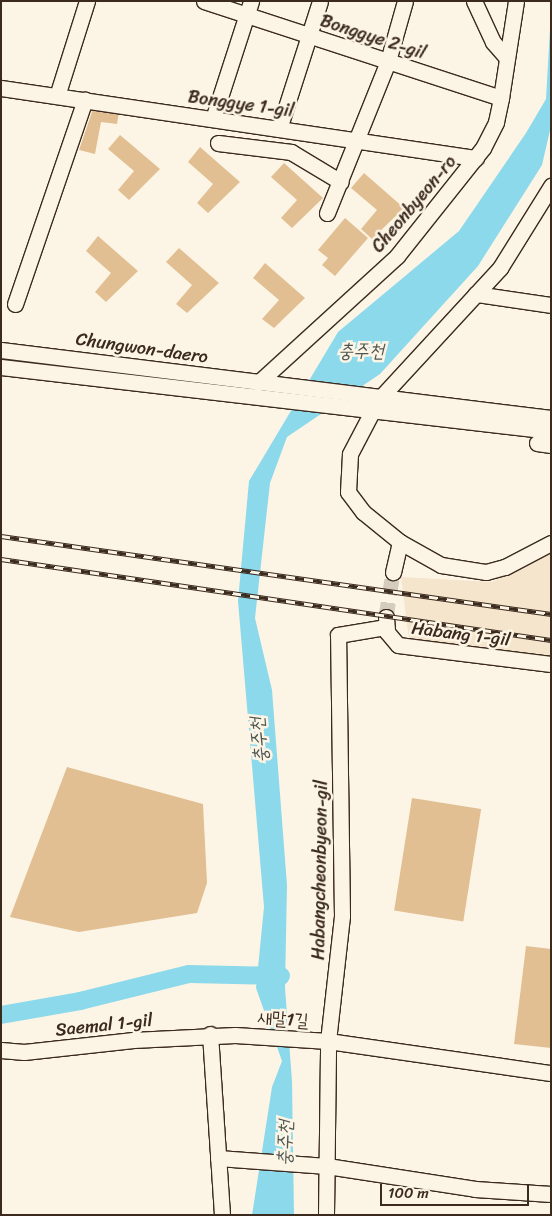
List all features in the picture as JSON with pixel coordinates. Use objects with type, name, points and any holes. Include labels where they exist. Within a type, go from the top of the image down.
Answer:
[{"type":"street","points":[[57,96],[87,1]]},
{"type":"street","name":"Bonggye 2-gil","points":[[204,1],[248,8],[309,35],[501,98]]},
{"type":"street","points":[[279,129],[320,1]]},
{"type":"street","points":[[327,213],[358,141],[388,61],[405,1]]},
{"type":"street","points":[[474,1],[493,42],[506,57]]},
{"type":"street","name":"Cheonbyeon-ro","points":[[258,383],[397,256],[476,158],[496,122],[516,1]]},
{"type":"street","points":[[213,119],[248,8]]},
{"type":"street","name":"Bonggye 1-gil","points":[[1,88],[476,158]]},
{"type":"street","points":[[15,304],[85,100]]},
{"type":"street","points":[[218,143],[291,152],[341,182]]},
{"type":"street","points":[[551,186],[509,254],[476,294],[375,402],[350,454],[348,492],[363,512],[400,542],[441,565],[486,572],[505,567],[551,544]]},
{"type":"street","points":[[476,294],[551,306]]},
{"type":"street","name":"Chungwon-daero","points":[[1,350],[258,383],[275,390]]},
{"type":"street","name":"Chungwon-daero","points":[[1,367],[275,390]]},
{"type":"street","points":[[275,390],[375,402],[551,418]]},
{"type":"street","points":[[375,402],[551,431]]},
{"type":"street","points":[[393,572],[400,542]]},
{"type":"street","name":"Habang 1-gil","points":[[386,622],[398,645],[551,664]]},
{"type":"street","name":"Habangcheonbyeon-gil","points":[[326,1215],[328,1041],[342,916],[338,635],[386,622]]},
{"type":"street","points":[[210,1034],[222,1215]]},
{"type":"street","name":"Saemal 1-gil","points":[[1,1050],[57,1050],[210,1034],[235,1035]]},
{"type":"street","name":"새말1길","points":[[235,1035],[328,1041],[551,1073]]},
{"type":"street","points":[[218,1158],[327,1166],[475,1189],[551,1194]]},
{"type":"shaded area","points":[[551,553],[551,659],[409,640],[401,577],[492,582]]},
{"type":"water","name":"충주천","points":[[551,11],[551,126],[542,165],[478,266],[380,374],[287,437],[270,483],[255,618],[272,690],[287,885],[285,988],[292,1081],[294,1215],[252,1215],[272,1087],[282,1061],[256,988],[264,907],[238,601],[249,481],[338,332],[459,231],[526,133],[546,99]]},
{"type":"building","points":[[93,109],[119,112],[117,124],[101,122],[95,154],[79,150]]},
{"type":"building","points":[[120,135],[160,169],[129,200],[118,190],[134,171],[108,149]]},
{"type":"building","points":[[200,147],[240,182],[208,213],[197,203],[213,184],[188,162]]},
{"type":"building","points":[[284,163],[323,198],[292,228],[281,218],[297,200],[271,177]]},
{"type":"building","points":[[364,173],[404,208],[372,239],[361,229],[377,210],[351,188]]},
{"type":"building","points":[[345,218],[368,238],[335,276],[322,265],[328,258],[318,250]]},
{"type":"building","points":[[98,236],[138,271],[106,302],[95,292],[111,273],[86,251]]},
{"type":"building","points":[[179,248],[219,283],[187,313],[176,304],[192,285],[166,262]]},
{"type":"building","points":[[265,263],[305,298],[274,328],[262,319],[279,300],[253,278]]},
{"type":"building","points":[[67,767],[203,804],[207,883],[197,913],[79,932],[10,917]]},
{"type":"building","points":[[412,798],[481,809],[463,922],[394,911]]},
{"type":"building","points":[[526,946],[551,949],[551,1048],[514,1044]]},
{"type":"waterway","points":[[1,1015],[80,1001],[189,974],[281,976]]},
{"type":"tunnel","points":[[386,617],[393,572]]},
{"type":"railway","points":[[1,536],[551,614]]},
{"type":"railway","points":[[1,559],[551,640]]}]
